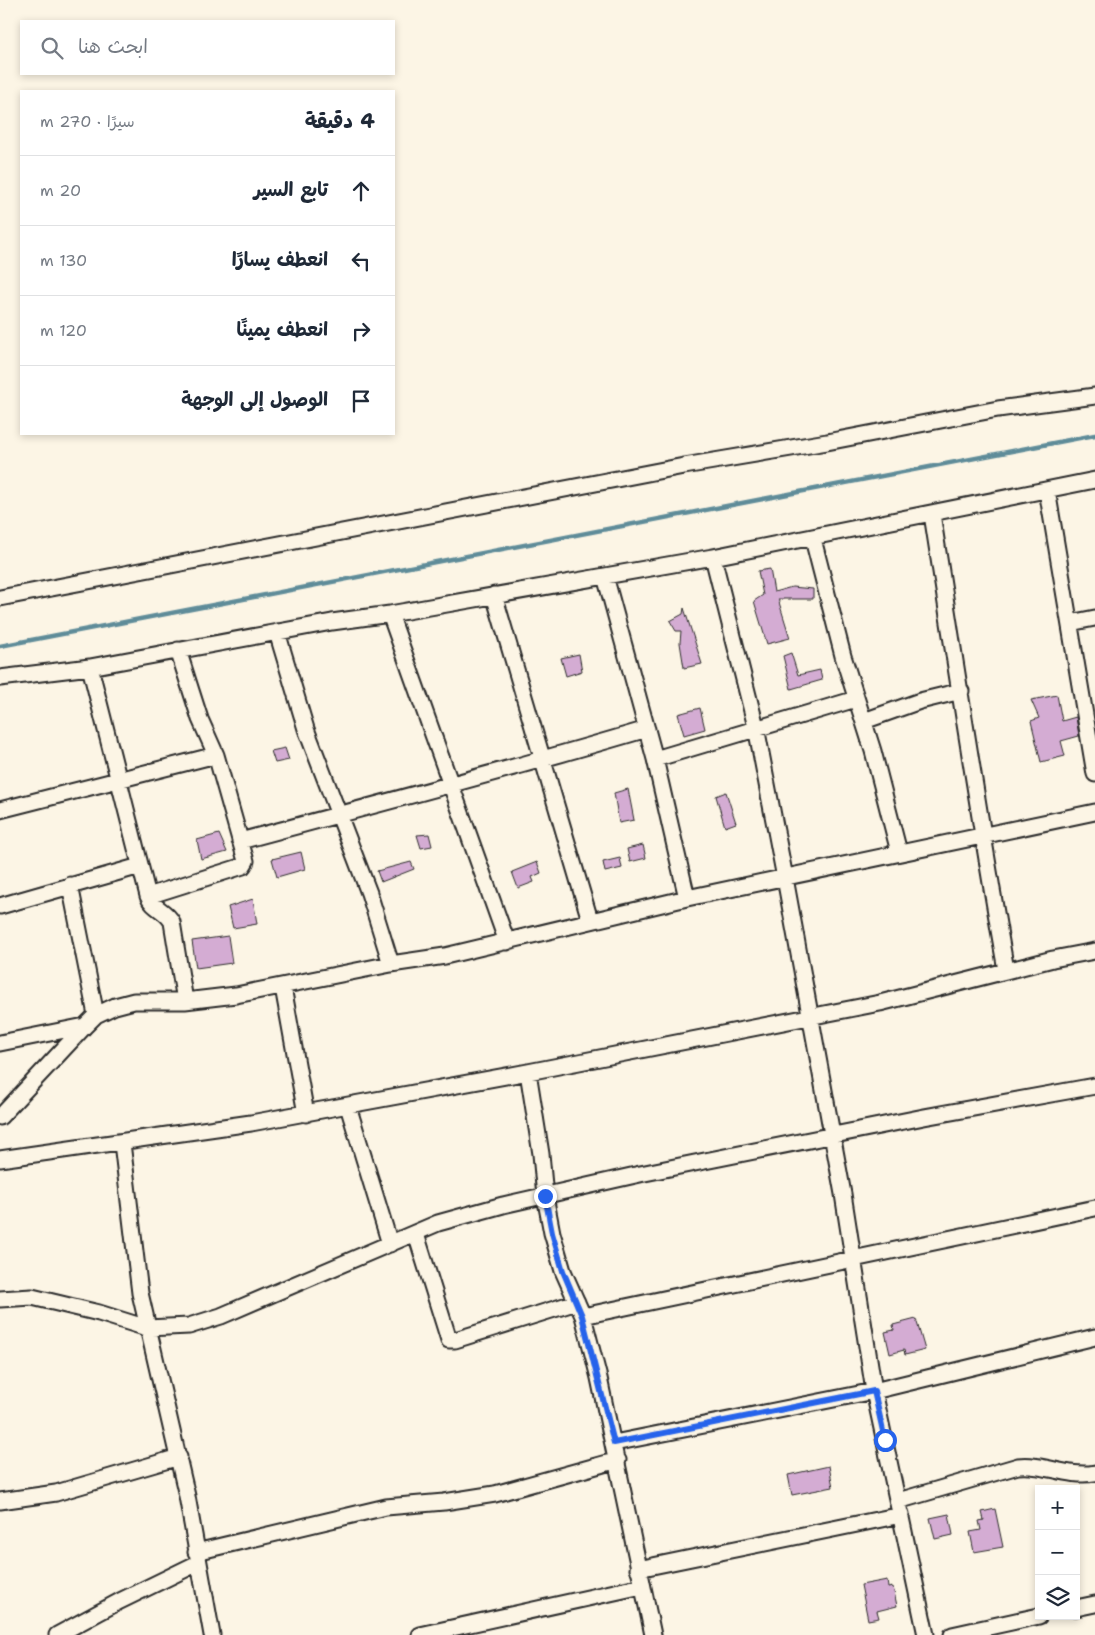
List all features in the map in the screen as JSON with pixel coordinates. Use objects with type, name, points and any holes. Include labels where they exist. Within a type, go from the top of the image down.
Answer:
[{"type":"street","points":[[0,598],[684,466],[827,442],[998,409],[1095,396]]},
{"type":"street","points":[[0,678],[90,667],[277,632],[713,558],[1095,480]]},
{"type":"street","points":[[1047,490],[1070,623],[1090,714],[1095,774]]},
{"type":"street","points":[[932,514],[982,836],[1006,970]]},
{"type":"street","points":[[813,539],[899,852]]},
{"type":"street","points":[[713,558],[756,727],[786,878],[854,1259],[874,1391],[926,1635]]},
{"type":"street","points":[[605,576],[648,729],[687,898]]},
{"type":"street","points":[[494,595],[590,920]]},
{"type":"street","points":[[390,614],[507,942]]},
{"type":"street","points":[[1070,623],[1095,618]]},
{"type":"street","points":[[277,632],[306,729],[340,813],[374,908],[391,964]]},
{"type":"street","points":[[148,896],[243,866],[246,861],[216,755],[200,719],[178,650]]},
{"type":"street","points":[[90,667],[148,896],[153,907],[169,917],[172,922],[185,1001]]},
{"type":"street","points":[[864,721],[920,701],[961,691]]},
{"type":"street","points":[[655,759],[756,727],[856,699]]},
{"type":"street","points":[[240,841],[340,813],[452,786],[648,729]]},
{"type":"street","points":[[0,810],[216,755]]},
{"type":"street","points":[[0,1117],[91,1021],[114,1006],[134,1001],[185,1001],[283,987],[391,964],[445,956],[687,898],[1095,812]]},
{"type":"street","points":[[0,906],[140,866]]},
{"type":"street","points":[[70,885],[91,1021]]},
{"type":"street","points":[[0,1159],[122,1143],[306,1114],[810,1018],[880,1003],[1006,970],[1094,955]]},
{"type":"street","points":[[283,987],[306,1114]]},
{"type":"street","points":[[0,1043],[91,1021]]},
{"type":"street","points":[[528,1072],[541,1154],[545,1196],[555,1243],[580,1309],[614,1443],[638,1569],[653,1635]]},
{"type":"street","points":[[0,1299],[32,1298],[99,1313],[147,1328],[190,1326],[221,1316],[468,1213],[640,1174],[1095,1086]]},
{"type":"street","points":[[348,1106],[390,1244]]},
{"type":"street","points":[[122,1143],[140,1293],[179,1457],[212,1635]]},
{"type":"street","points":[[416,1234],[449,1340],[455,1340],[580,1309],[854,1259],[1095,1208]]},
{"type":"street","points":[[614,1443],[874,1391],[1095,1336]]},
{"type":"street","points":[[0,1500],[56,1493],[179,1457]]},
{"type":"street","points":[[57,1635],[197,1558],[386,1507],[464,1500],[495,1494],[618,1460]]},
{"type":"street","points":[[638,1569],[899,1508],[1018,1466],[1036,1466],[1076,1475],[1095,1473]]},
{"type":"street","points":[[420,1635],[642,1586]]},
{"type":"street","points":[[1080,1607],[1095,1604]]},
{"type":"street","points":[[952,1635],[1035,1617]]},
{"type":"building","points":[[770,569],[774,592],[792,587],[813,589],[813,599],[778,599],[790,638],[767,644],[754,601],[763,595],[758,571]]},
{"type":"building","points":[[684,608],[702,664],[684,668],[680,643],[681,631],[676,631],[670,621],[683,614]]},
{"type":"building","points":[[791,653],[798,675],[820,670],[822,680],[791,689],[783,656]]},
{"type":"building","points":[[579,654],[582,671],[566,676],[561,658]]},
{"type":"building","points":[[1057,695],[1062,721],[1076,717],[1079,736],[1061,741],[1065,756],[1041,762],[1031,721],[1039,718],[1031,700]]},
{"type":"building","points":[[700,708],[705,729],[684,735],[678,714]]},
{"type":"building","points":[[285,748],[289,760],[275,763],[271,751]]},
{"type":"building","points":[[628,789],[634,820],[619,823],[614,793]]},
{"type":"building","points":[[726,792],[736,823],[725,827],[716,796]]},
{"type":"building","points":[[219,834],[227,852],[201,859],[197,840]]},
{"type":"building","points":[[429,834],[432,846],[421,848],[417,835]]},
{"type":"building","points":[[643,845],[646,858],[630,862],[627,849]]},
{"type":"building","points":[[301,852],[305,869],[277,877],[272,859]]},
{"type":"building","points":[[620,858],[622,868],[605,872],[603,862]]},
{"type":"building","points":[[411,862],[414,869],[381,882],[377,871]]},
{"type":"building","points":[[537,862],[541,873],[532,877],[534,882],[518,888],[512,872]]},
{"type":"building","points":[[253,899],[257,924],[233,928],[228,907]]},
{"type":"building","points":[[228,936],[232,963],[196,968],[192,941]]},
{"type":"building","points":[[916,1319],[925,1350],[905,1355],[904,1350],[890,1354],[885,1332],[894,1330],[893,1325]]},
{"type":"building","points":[[829,1466],[833,1487],[792,1495],[788,1475]]},
{"type":"building","points":[[995,1509],[1003,1547],[974,1552],[970,1532],[981,1530],[979,1521],[984,1520],[982,1512]]},
{"type":"building","points":[[949,1514],[953,1535],[935,1539],[930,1518]]},
{"type":"building","points":[[887,1580],[888,1588],[893,1587],[897,1606],[877,1611],[879,1618],[868,1620],[861,1585]]},
{"type":"waterway","points":[[0,646],[1095,435]]},
{"type":"route","points":[[545,1196],[552,1233],[563,1271],[582,1316],[614,1443],[874,1391],[885,1440]]}]
